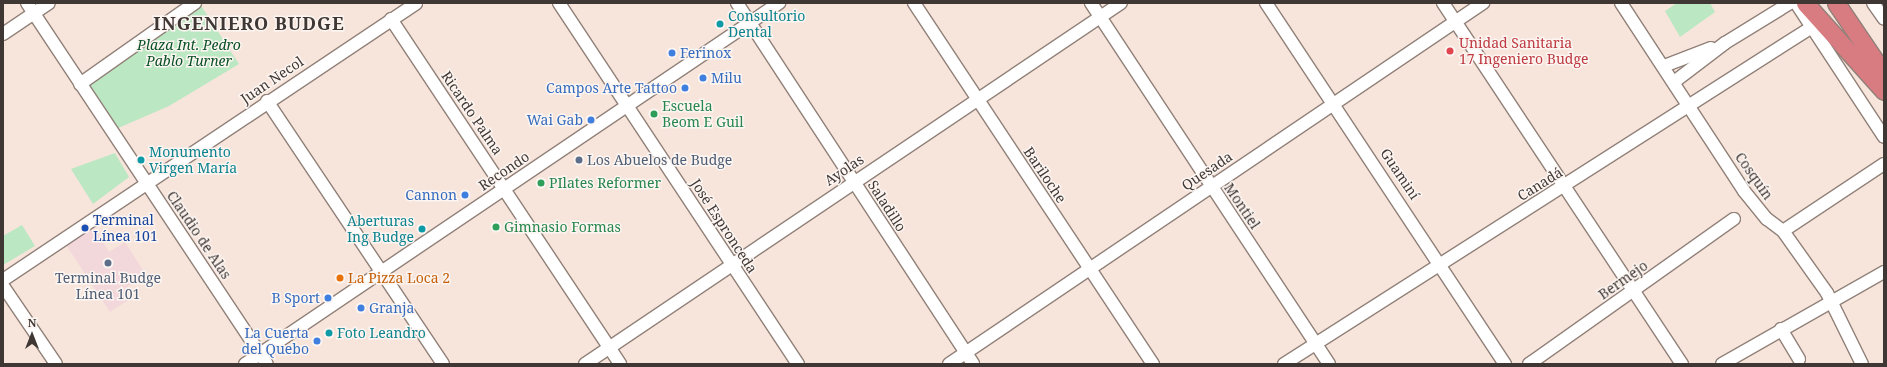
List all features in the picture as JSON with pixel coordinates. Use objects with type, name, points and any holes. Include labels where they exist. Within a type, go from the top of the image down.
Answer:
[{"type":"highway","points":[[1806,3],[1884,91]]},
{"type":"highway","points":[[1846,4],[1884,56]]},
{"type":"highway","points":[[1846,4],[1884,74]]},
{"type":"street","name":"Claudio de Alas","points":[[27,3],[145,183],[264,359]]},
{"type":"street","points":[[3,34],[49,3]]},
{"type":"street","points":[[80,84],[196,3]]},
{"type":"street","name":"Juan Necol","points":[[3,280],[267,101],[416,3]]},
{"type":"street","name":"José Espronceda","points":[[559,3],[731,265],[798,364]]},
{"type":"street","name":"Saladillo","points":[[737,3],[973,364]]},
{"type":"street","name":"Recondo","points":[[245,364],[264,359],[381,270],[506,189],[779,3]]},
{"type":"street","name":"Bariloche","points":[[914,3],[1152,364]]},
{"type":"street","name":"Montiel","points":[[1090,3],[1329,364]]},
{"type":"street","name":"Ayolas","points":[[585,364],[976,98],[1121,3]]},
{"type":"street","name":"Guaminí","points":[[1266,3],[1441,262],[1505,364]]},
{"type":"street","points":[[1444,3],[1566,185],[1632,292],[1682,364]]},
{"type":"street","name":"Quesada","points":[[949,364],[1482,3]]},
{"type":"street","name":"Cosquín","points":[[1621,3],[1664,66],[1744,190],[1767,219],[1783,231],[1830,302],[1862,364]]},
{"type":"street","points":[[1674,82],[1726,43],[1790,3]]},
{"type":"street","points":[[1796,3],[1884,137]]},
{"type":"street","points":[[1873,3],[1884,19]]},
{"type":"street","name":"Ricardo Palma","points":[[391,19],[506,189],[620,364]]},
{"type":"street","name":"Canadá","points":[[1284,364],[1441,262],[1566,185],[1812,27]]},
{"type":"street","points":[[1664,66],[1726,43]]},
{"type":"street","points":[[267,101],[443,364]]},
{"type":"street","points":[[1783,231],[1884,164]]},
{"type":"street","name":"Bermejo","points":[[1529,364],[1734,219]]},
{"type":"street","points":[[1722,364],[1781,329],[1884,272]]},
{"type":"street","points":[[3,286],[56,364]]},
{"type":"street","points":[[1781,329],[1798,358]]},
{"type":"shaded area","name":"Terminal Budge Línea 101","points":[[94,227],[109,252],[125,242],[146,275],[124,289],[130,299],[110,312],[66,245]]},
{"type":"green space","points":[[1677,3],[1710,3],[1715,12],[1680,37],[1665,11]]},
{"type":"green space","name":"Plaza Int. Pedro Pablo Turner","points":[[200,4],[239,64],[169,106],[116,129],[85,85]]},
{"type":"green space","points":[[115,153],[129,177],[93,204],[71,169]]},
{"type":"green space","points":[[22,225],[35,246],[3,265],[3,236]]},
{"type":"place","name":"Consultorio Dental","points":[[720,24]]},
{"type":"place","name":"Unidad Sanitaria 17 Ingeniero Budge","points":[[1450,51]]},
{"type":"place","name":"Ferinox","points":[[672,53]]},
{"type":"place","name":"Milu","points":[[703,78]]},
{"type":"place","name":"Campos Arte Tattoo","points":[[685,88]]},
{"type":"place","name":"Escuela Beom E Guil","points":[[654,114]]},
{"type":"place","name":"Wai Gab","points":[[591,120]]},
{"type":"place","name":"Monumento Virgen María","points":[[141,160]]},
{"type":"place","name":"Los Abuelos de Budge","points":[[579,160]]},
{"type":"place","name":"PIlates Reformer","points":[[541,183]]},
{"type":"place","name":"Cannon","points":[[465,195]]},
{"type":"place","name":"Gimnasio Formas","points":[[496,227]]},
{"type":"place","name":"Terminal Línea 101","points":[[85,228]]},
{"type":"place","name":"Aberturas Ing Budge","points":[[422,229]]},
{"type":"place","name":"Terminal Budge Línea 101","points":[[108,263]]},
{"type":"place","name":"La Pizza Loca 2","points":[[340,278]]},
{"type":"place","name":"B Sport","points":[[328,298]]},
{"type":"place","name":"Granja","points":[[361,308]]},
{"type":"place","name":"Foto Leandro","points":[[329,333]]},
{"type":"place","name":"La Cuerta del Quebo","points":[[317,341]]},
{"type":"district","name":"INGENIERO BUDGE","points":[[249,23]]}]
